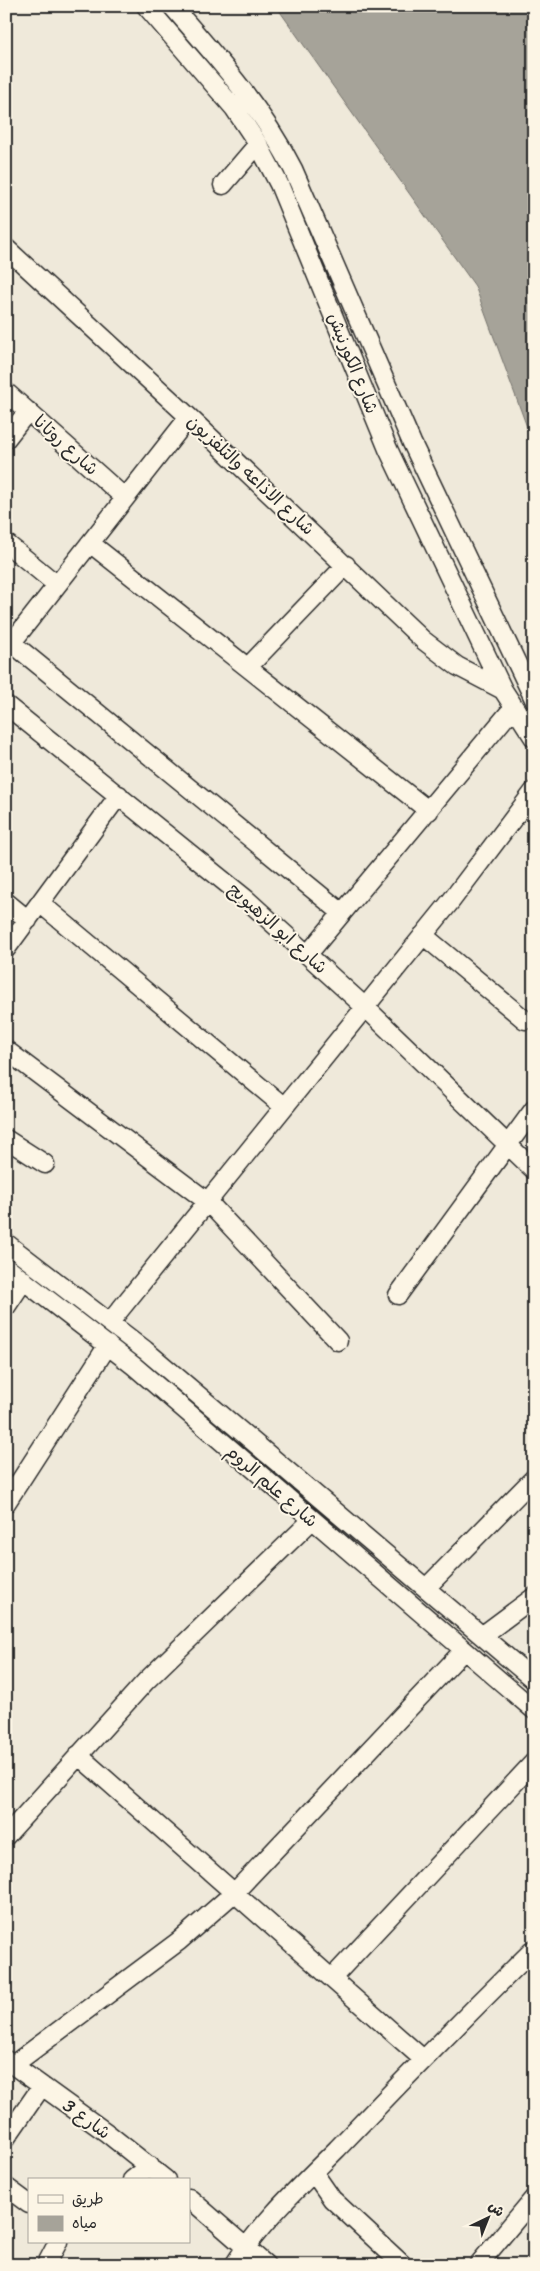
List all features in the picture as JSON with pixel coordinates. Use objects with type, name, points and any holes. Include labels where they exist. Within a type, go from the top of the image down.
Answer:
[{"type":"street","name":"شارع الكورنيش","points":[[146,6],[228,100],[258,144],[279,184],[388,449],[501,687],[534,738]]},
{"type":"street","name":"شارع الكورنيش","points":[[172,6],[250,98],[280,145],[293,170],[412,444],[520,674],[534,699]]},
{"type":"street","points":[[223,184],[258,144]]},
{"type":"street","name":"شارع الاذاعه والتلفزيون","points":[[6,248],[189,417],[423,640],[458,666],[501,687]]},
{"type":"street","name":"شارع روتانا","points":[[6,392],[125,498]]},
{"type":"street","points":[[6,438],[28,411]]},
{"type":"street","points":[[189,417],[9,646],[342,913]]},
{"type":"street","points":[[6,543],[57,585]]},
{"type":"street","points":[[90,543],[429,810]]},
{"type":"street","points":[[248,667],[346,565]]},
{"type":"street","points":[[501,687],[520,674]]},
{"type":"street","name":"شارع ابو الزهيويج","points":[[6,705],[246,899],[365,1007],[534,1170]]},
{"type":"street","points":[[308,954],[513,708]]},
{"type":"street","points":[[110,1322],[283,1106],[451,901],[534,791]]},
{"type":"street","points":[[6,949],[119,795]]},
{"type":"street","points":[[6,902],[28,920]]},
{"type":"street","points":[[40,903],[283,1106]]},
{"type":"street","points":[[423,935],[525,1020]]},
{"type":"street","points":[[6,1050],[208,1202],[338,1341]]},
{"type":"street","points":[[398,1295],[534,1109]]},
{"type":"street","points":[[6,1139],[45,1164]]},
{"type":"street","name":"شارع علم الروم","points":[[6,1243],[110,1322],[534,1680]]},
{"type":"street","name":"شارع علم الروم","points":[[6,1267],[108,1345],[534,1710]]},
{"type":"street","points":[[6,1307],[24,1280]]},
{"type":"street","points":[[6,1503],[108,1345]]},
{"type":"street","points":[[222,1443],[236,1428]]},
{"type":"street","points":[[426,1588],[534,1478]]},
{"type":"street","points":[[6,1836],[146,1681],[312,1520]]},
{"type":"street","points":[[482,1635],[534,1596]]},
{"type":"street","points":[[10,2062],[179,1941],[235,1892],[464,1650]]},
{"type":"street","points":[[78,1756],[423,2059]]},
{"type":"street","points":[[332,1978],[534,1762]]},
{"type":"street","points":[[234,2265],[245,2247],[314,2172],[423,2059],[534,1949]]},
{"type":"street","name":"شارع 3","points":[[10,2062],[164,2178]]},
{"type":"street","points":[[6,2138],[42,2086]]},
{"type":"street","points":[[135,2178],[150,2166]]},
{"type":"street","points":[[314,2172],[332,2199],[403,2265]]},
{"type":"street","points":[[6,2187],[28,2203]]},
{"type":"street","points":[[478,2265],[534,2198]]},
{"type":"street","points":[[190,2199],[266,2265]]},
{"type":"street","points":[[46,2265],[57,2244]]},
{"type":"water","points":[[276,6],[534,6],[534,446],[475,286]]}]
